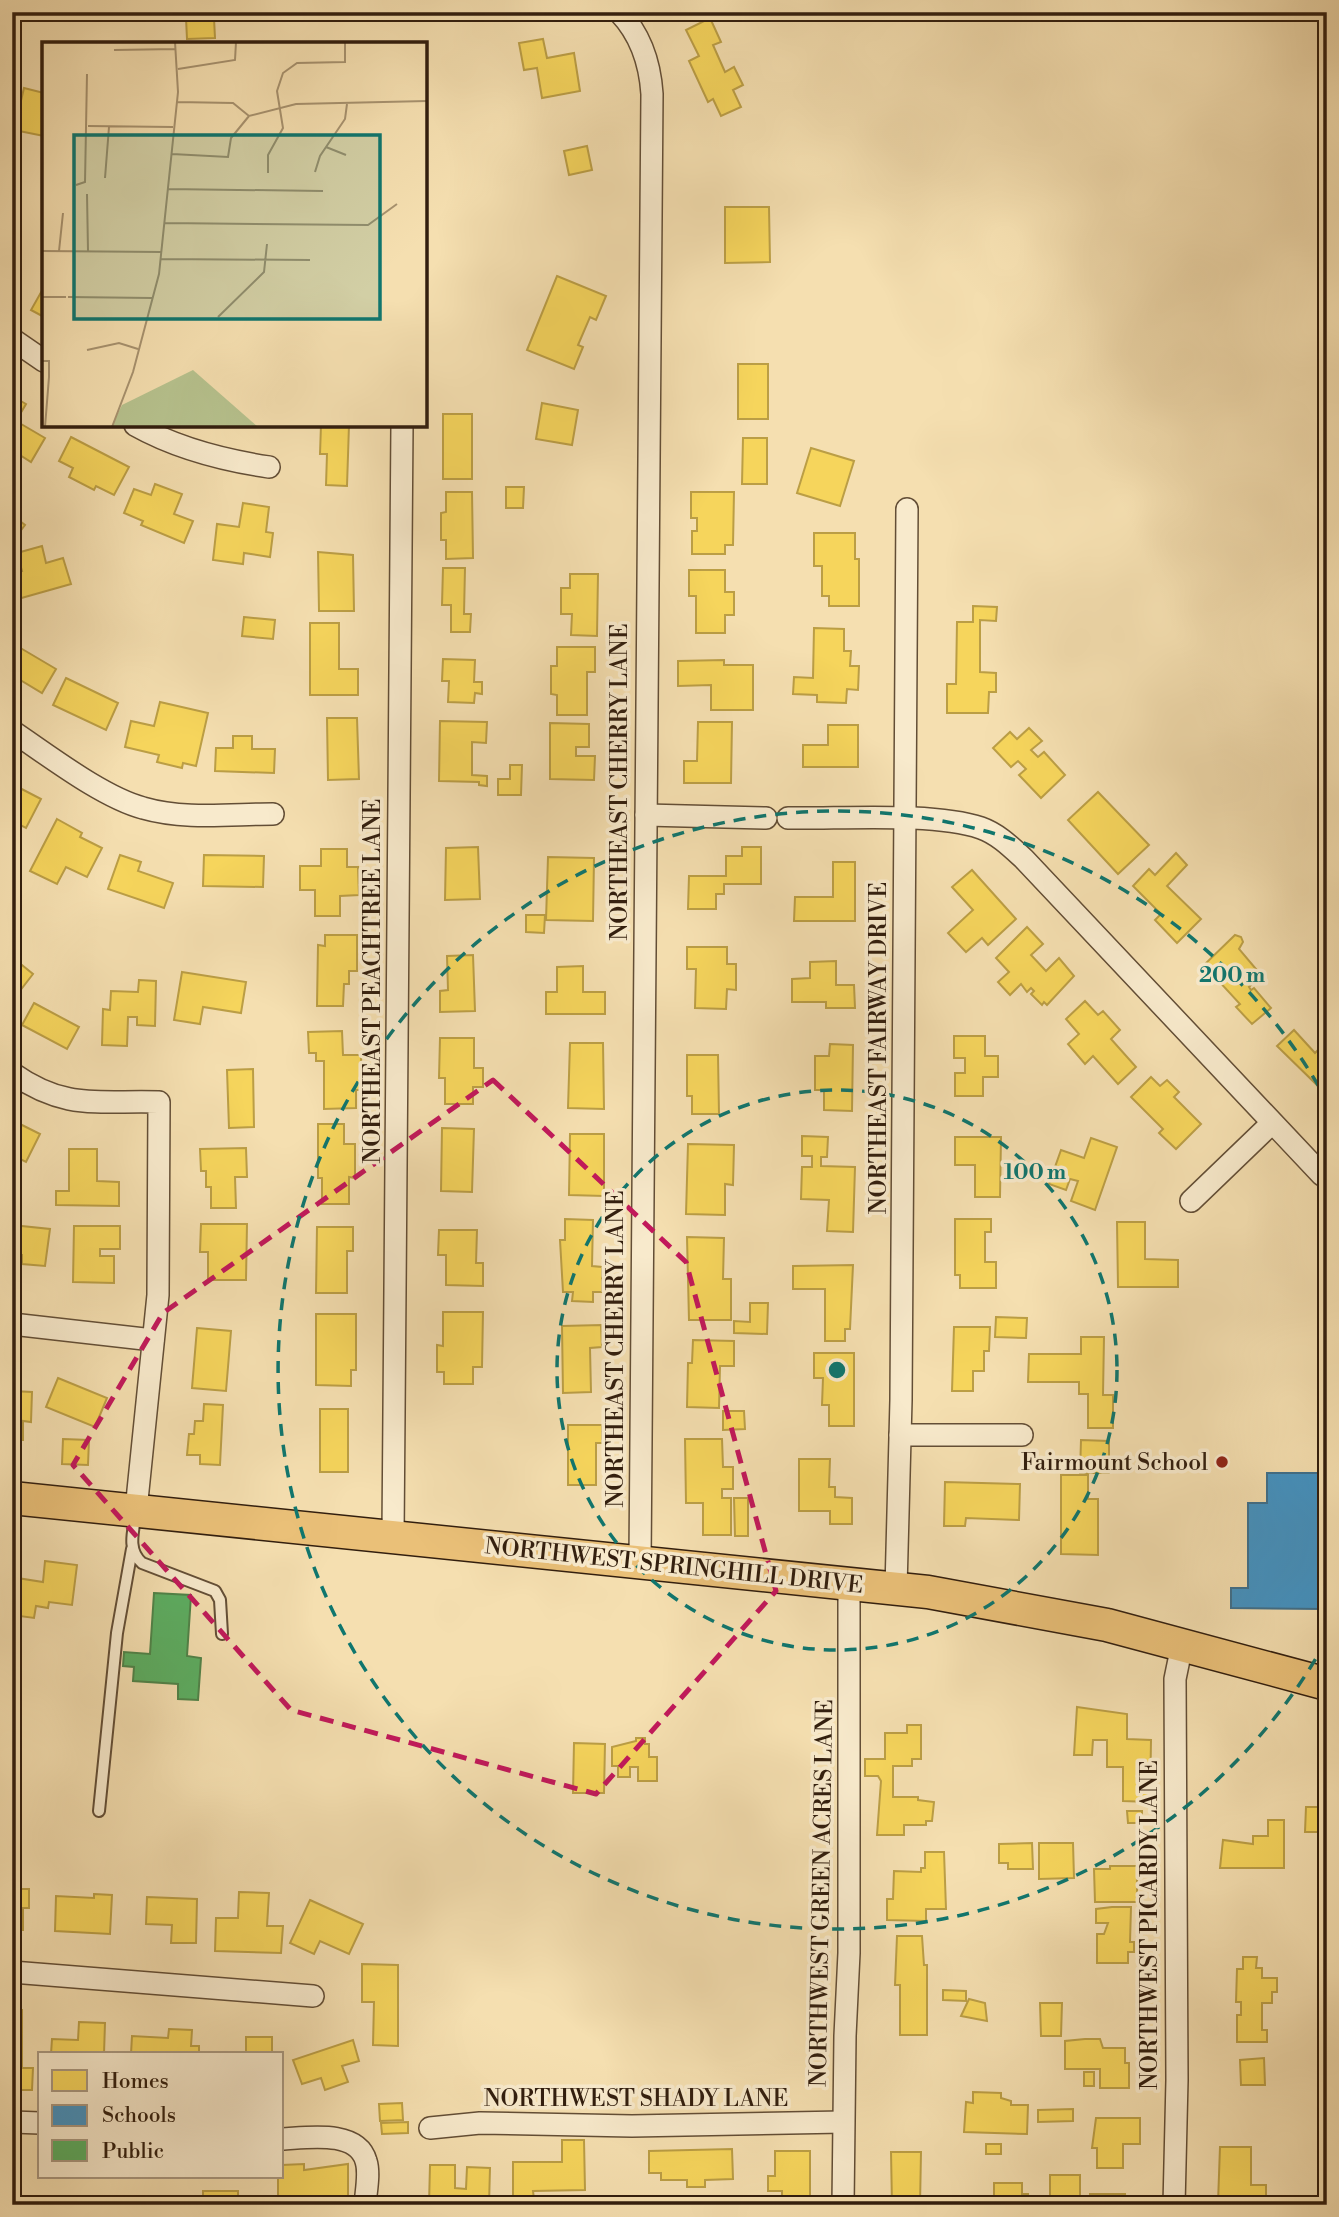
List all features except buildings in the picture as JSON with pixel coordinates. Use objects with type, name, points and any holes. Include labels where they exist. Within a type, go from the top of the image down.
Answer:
[{"type":"main road","name":"NORTHWEST SPRINGHILL DRIVE","points":[[12,1498],[896,1588],[1009,1605],[1182,1645],[1327,1684]]},
{"type":"street","name":"NORTHEAST CHERRY LANE","points":[[620,12],[639,38],[647,59],[652,94],[640,1562]]},
{"type":"street","points":[[12,339],[42,360]]},
{"type":"street","points":[[139,427],[153,435],[209,455],[269,467]]},
{"type":"street","name":"NORTHEAST PEACHTREE LANE","points":[[393,1536],[402,427]]},
{"type":"street","name":"NORTHEAST FAIRWAY DRIVE","points":[[896,1588],[907,820],[907,509]]},
{"type":"street","points":[[12,731],[121,799],[142,808],[184,814],[273,814]]},
{"type":"street","points":[[646,815],[766,818]]},
{"type":"street","points":[[788,818],[963,824],[982,828],[1010,846],[1322,1175]]},
{"type":"street","points":[[12,1073],[68,1101],[91,1104],[159,1102],[158,1296],[136,1510]]},
{"type":"street","points":[[1191,1201],[1272,1123]]},
{"type":"street","points":[[12,1324],[153,1340]]},
{"type":"street","points":[[900,1434],[1022,1435]]},
{"type":"street","name":"NORTHWEST GREEN ACRES LANE","points":[[843,2205],[849,1926],[849,1583]]},
{"type":"street","name":"NORTHWEST PICARDY LANE","points":[[1174,2205],[1177,2080],[1175,1679],[1182,1645]]},
{"type":"street","points":[[12,1972],[313,1996]]},
{"type":"street","points":[[12,2122],[38,2123]]},
{"type":"street","name":"NORTHWEST SHADY LANE","points":[[430,2128],[480,2123],[632,2126],[843,2122]]},
{"type":"street","points":[[284,2139],[328,2138],[353,2145],[362,2152],[367,2163],[365,2205]]},
{"type":"lane","points":[[99,1811],[117,1633],[136,1510]]},
{"type":"lane","points":[[132,1549],[142,1563],[209,1586],[215,1591],[220,1600],[222,1634]]},
{"type":"highlighted area","points":[[493,1080],[686,1262],[776,1591],[596,1794],[291,1710],[73,1465],[163,1313]]},
{"type":"place","name":"Fairmount School","points":[[1222,1462]]}]
